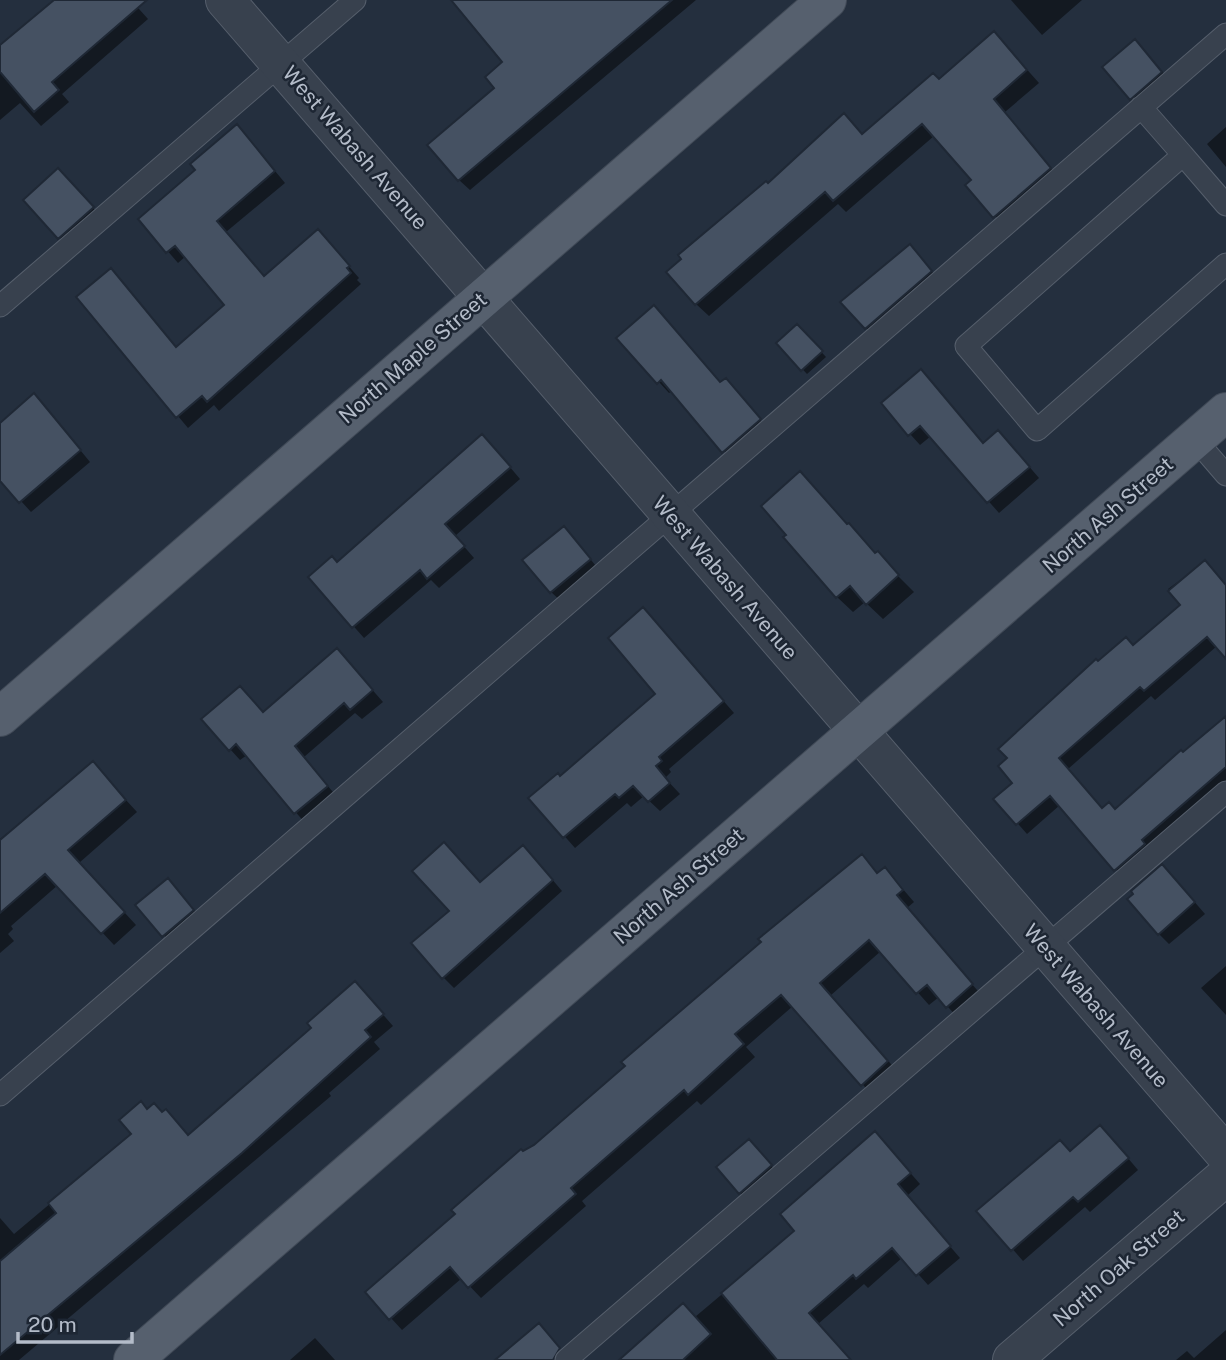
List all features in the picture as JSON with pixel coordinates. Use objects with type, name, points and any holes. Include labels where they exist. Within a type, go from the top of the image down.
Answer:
[{"type":"main road","name":"North Maple Street","points":[[0,717],[827,0]]},
{"type":"main road","name":"North Ash Street","points":[[133,1360],[1226,412]]},
{"type":"street","name":"West Wabash Avenue","points":[[225,0],[485,296],[858,732],[1226,1155]]},
{"type":"street","name":"North Oak Street","points":[[1012,1360],[1226,1176]]},
{"type":"lane","points":[[0,306],[355,0]]},
{"type":"lane","points":[[0,1095],[1226,34]]},
{"type":"lane","points":[[1141,107],[1226,205]]},
{"type":"lane","points":[[1183,155],[966,346],[1037,430],[1226,264]]},
{"type":"lane","points":[[1195,439],[1226,475]]},
{"type":"lane","points":[[566,1360],[1226,792]]},
{"type":"building","points":[[54,0],[147,0],[52,82],[59,90],[34,112],[0,72],[0,45]]},
{"type":"building","points":[[451,0],[672,0],[458,181],[427,145],[494,88],[485,77],[502,62]]},
{"type":"building","points":[[994,31],[1027,70],[994,99],[1051,168],[993,218],[965,185],[971,180],[922,124],[833,201],[825,192],[695,305],[666,272],[681,259],[678,255],[766,181],[768,183],[844,113],[862,134],[933,73],[939,79]]},
{"type":"building","points":[[1135,39],[1162,72],[1130,100],[1102,67]]},
{"type":"building","points":[[237,124],[275,171],[217,221],[264,276],[318,229],[350,266],[347,268],[351,273],[207,402],[202,396],[176,418],[76,297],[111,268],[176,347],[224,305],[175,246],[166,253],[138,219],[195,170],[190,164]]},
{"type":"building","points":[[58,168],[94,207],[58,239],[23,200]]},
{"type":"building","points":[[910,244],[932,271],[865,329],[840,302]]},
{"type":"building","points":[[654,305],[720,382],[726,378],[761,419],[722,453],[661,380],[657,384],[616,338]]},
{"type":"building","points":[[797,324],[823,351],[801,371],[776,343]]},
{"type":"building","points":[[921,369],[983,443],[998,430],[1030,467],[987,503],[920,426],[908,436],[881,403]]},
{"type":"building","points":[[34,393],[81,450],[19,503],[0,481],[0,423]]},
{"type":"building","points":[[482,434],[511,467],[445,524],[465,546],[427,579],[420,570],[352,628],[308,577],[332,556],[337,562]]},
{"type":"building","points":[[800,471],[847,524],[849,523],[875,553],[878,551],[899,575],[866,605],[850,586],[836,598],[783,537],[786,535],[761,506]]},
{"type":"building","points":[[564,526],[591,559],[550,593],[522,560]]},
{"type":"building","points":[[1205,560],[1226,585],[1226,659],[1207,637],[1144,691],[1140,687],[1059,758],[1102,808],[1109,802],[1115,809],[1181,750],[1183,752],[1226,716],[1226,767],[1142,840],[1145,844],[1114,871],[1050,796],[1016,825],[993,799],[1012,783],[998,766],[1007,758],[998,749],[1096,659],[1098,661],[1126,637],[1133,645],[1180,605],[1168,591]]},
{"type":"building","points":[[643,607],[724,701],[659,757],[662,761],[656,766],[670,783],[648,802],[633,786],[619,798],[615,794],[563,838],[528,798],[558,773],[560,776],[655,694],[608,638]]},
{"type":"building","points":[[337,648],[373,690],[350,710],[344,703],[295,746],[328,786],[294,814],[236,744],[229,751],[201,719],[240,686],[263,712]]},
{"type":"building","points":[[93,761],[126,800],[68,850],[125,912],[101,934],[45,874],[0,913],[0,840]]},
{"type":"building","points":[[444,842],[480,882],[523,845],[553,880],[442,979],[411,943],[449,911],[412,871]]},
{"type":"building","points":[[862,854],[877,873],[885,867],[903,890],[897,895],[973,984],[946,1008],[927,985],[916,994],[869,940],[820,983],[888,1061],[861,1086],[781,995],[735,1034],[744,1044],[688,1095],[684,1090],[571,1188],[576,1194],[468,1288],[450,1267],[389,1320],[365,1292],[455,1214],[451,1210],[521,1149],[523,1151],[534,1145],[625,1066],[621,1062],[761,942],[758,939]]},
{"type":"building","points":[[1162,864],[1195,902],[1158,935],[1127,899],[1133,894],[1131,891]]},
{"type":"building","points":[[168,878],[194,910],[162,937],[135,905]]},
{"type":"building","points":[[355,981],[384,1014],[365,1030],[371,1037],[242,1153],[0,1355],[0,1261],[56,1213],[48,1203],[131,1134],[119,1120],[141,1101],[147,1109],[154,1103],[162,1112],[166,1109],[188,1135],[311,1028],[307,1023]]},
{"type":"building","points":[[1100,1125],[1129,1158],[1078,1202],[1073,1197],[1011,1251],[976,1211],[1060,1140],[1070,1151]]},
{"type":"building","points":[[875,1131],[911,1173],[898,1184],[951,1246],[916,1276],[892,1248],[856,1279],[853,1275],[809,1313],[851,1360],[777,1360],[721,1293],[794,1231],[780,1214]]},
{"type":"building","points":[[749,1139],[772,1165],[739,1194],[716,1167]]},
{"type":"building","points":[[683,1303],[711,1334],[683,1360],[619,1360]]},
{"type":"building","points":[[539,1323],[560,1348],[553,1360],[495,1360]]}]
